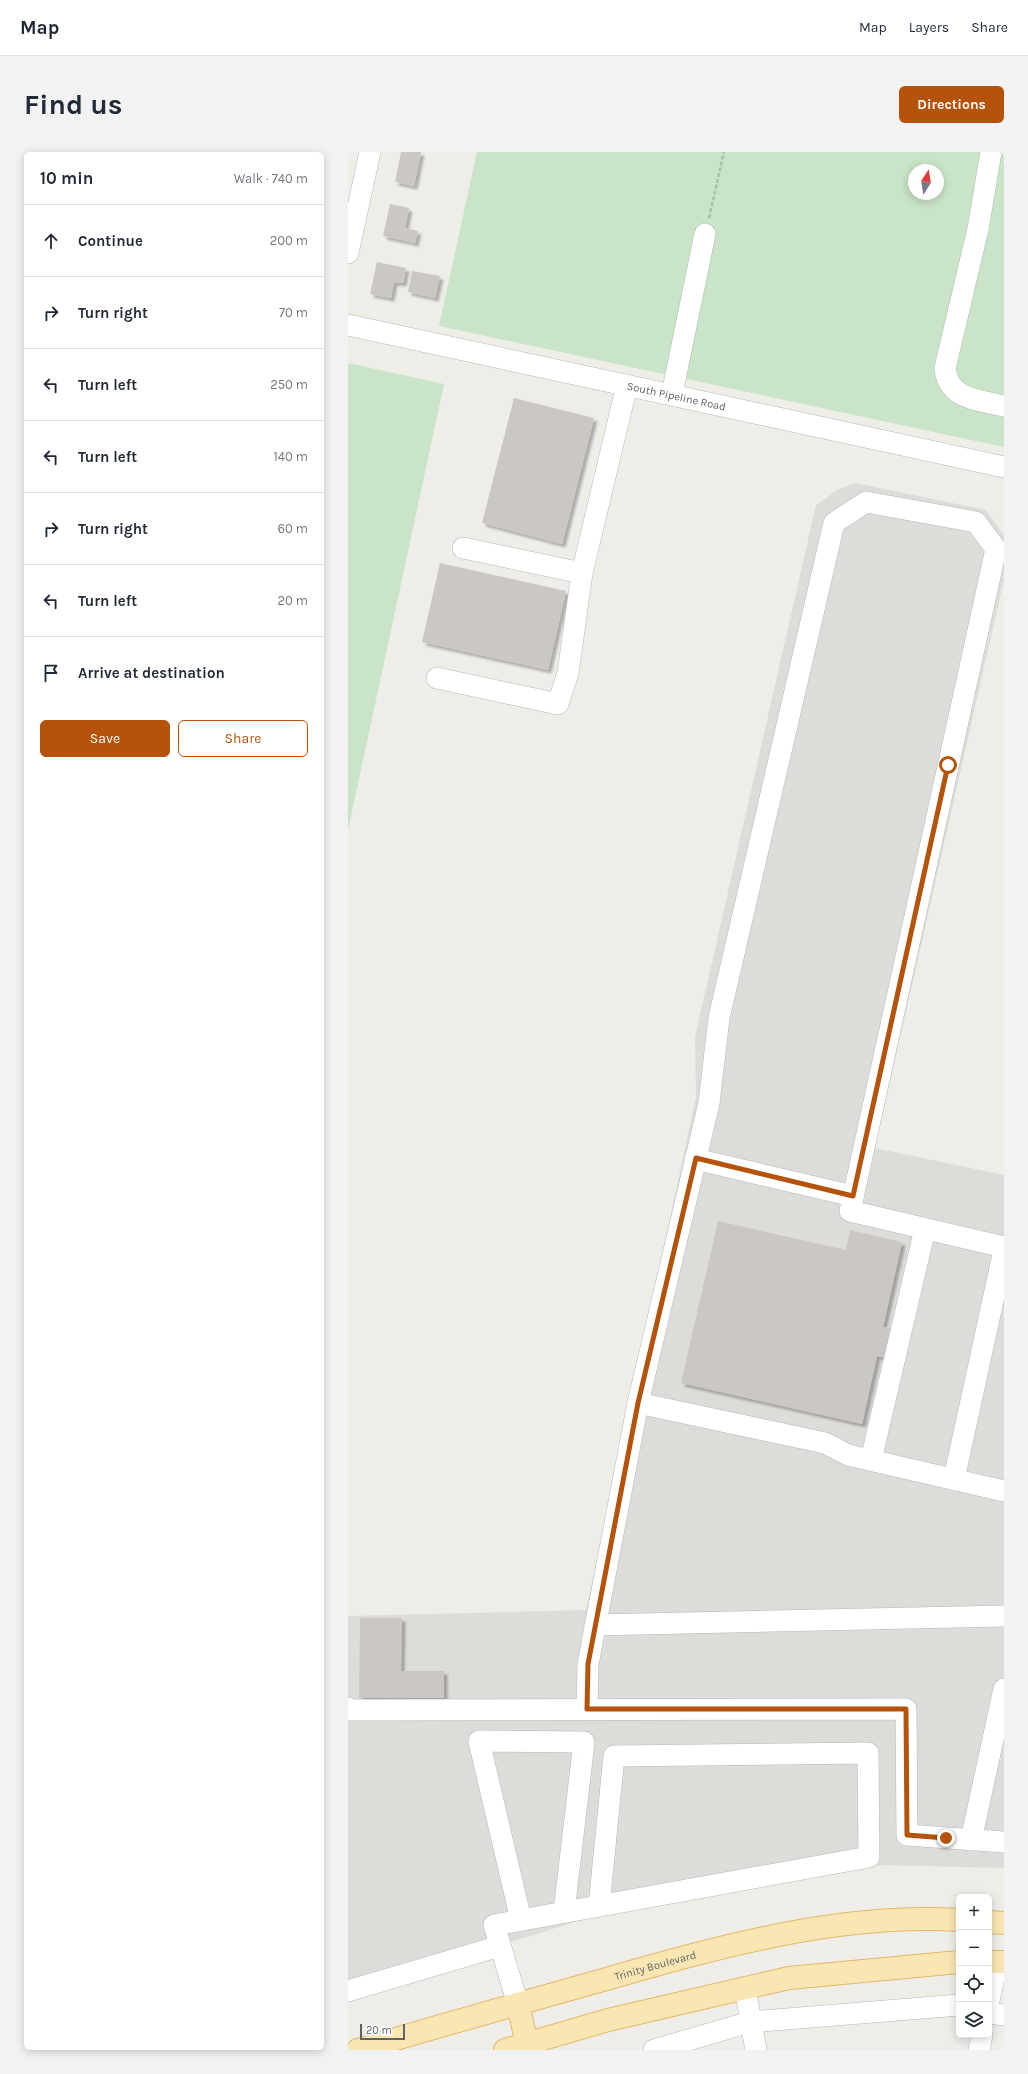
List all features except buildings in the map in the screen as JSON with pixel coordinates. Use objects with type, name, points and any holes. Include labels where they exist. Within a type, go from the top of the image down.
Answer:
[{"type":"main road","name":"Trinity Boulevard","points":[[358,2050],[653,1966],[784,1933],[888,1920],[956,1920]]},
{"type":"main road","points":[[992,1922],[1004,1922]]},
{"type":"main road","points":[[505,2050],[528,2047],[608,2020],[789,1978],[956,1962]]},
{"type":"main road","points":[[518,2004],[528,2047]]},
{"type":"street","points":[[348,253],[370,152]]},
{"type":"street","points":[[991,152],[978,229],[945,368],[946,376],[950,384],[959,395],[1004,406]]},
{"type":"street","points":[[672,394],[705,234]]},
{"type":"street","name":"South Pipeline Road","points":[[348,325],[1004,466]]},
{"type":"street","points":[[437,678],[558,704],[568,673],[582,573],[627,385]]},
{"type":"street","points":[[587,1709],[588,1664],[595,1625],[638,1403],[708,1103],[718,1018],[834,523],[866,502],[976,522],[996,549],[850,1212],[1004,1248],[954,1480]]},
{"type":"street","points":[[463,548],[582,573]]},
{"type":"street","points":[[696,1158],[853,1196]]},
{"type":"street","points":[[871,1460],[926,1229]]},
{"type":"street","points":[[638,1403],[825,1443],[848,1455],[1004,1491]]},
{"type":"street","points":[[595,1625],[1004,1616]]},
{"type":"street","points":[[971,1840],[1004,1689]]},
{"type":"street","points":[[348,1708],[349,1710],[906,1709],[907,1835],[1004,1842]]},
{"type":"street","points":[[521,1920],[479,1741],[584,1742],[564,1912]]},
{"type":"street","points":[[518,2004],[494,1924],[521,1920],[564,1912],[599,1906],[869,1857],[868,1753],[614,1756],[599,1906]]},
{"type":"street","points":[[348,1991],[500,1946]]},
{"type":"street","points":[[992,1986],[997,1962]]},
{"type":"street","points":[[745,1988],[756,2050]]},
{"type":"street","points":[[654,2050],[750,2022],[956,2005]]},
{"type":"street","points":[[992,2013],[1004,2015]]},
{"type":"street","points":[[979,2050],[981,2038]]},
{"type":"path","points":[[705,234],[724,152]]},
{"type":"shaded area","points":[[856,483],[986,510],[1004,536],[1004,580],[875,1148],[1004,1175],[1004,1868],[883,1865],[624,1907],[348,1992],[348,1616],[586,1610],[696,1097],[695,1037],[816,505],[839,489]]},
{"type":"green space","points":[[477,152],[1004,152],[1004,447],[439,326]]},
{"type":"green space","points":[[348,363],[444,384],[348,830]]},
{"type":"route","points":[[946,1838],[907,1835],[906,1709],[587,1709],[588,1664],[638,1403],[696,1158],[853,1196],[948,765]]}]
